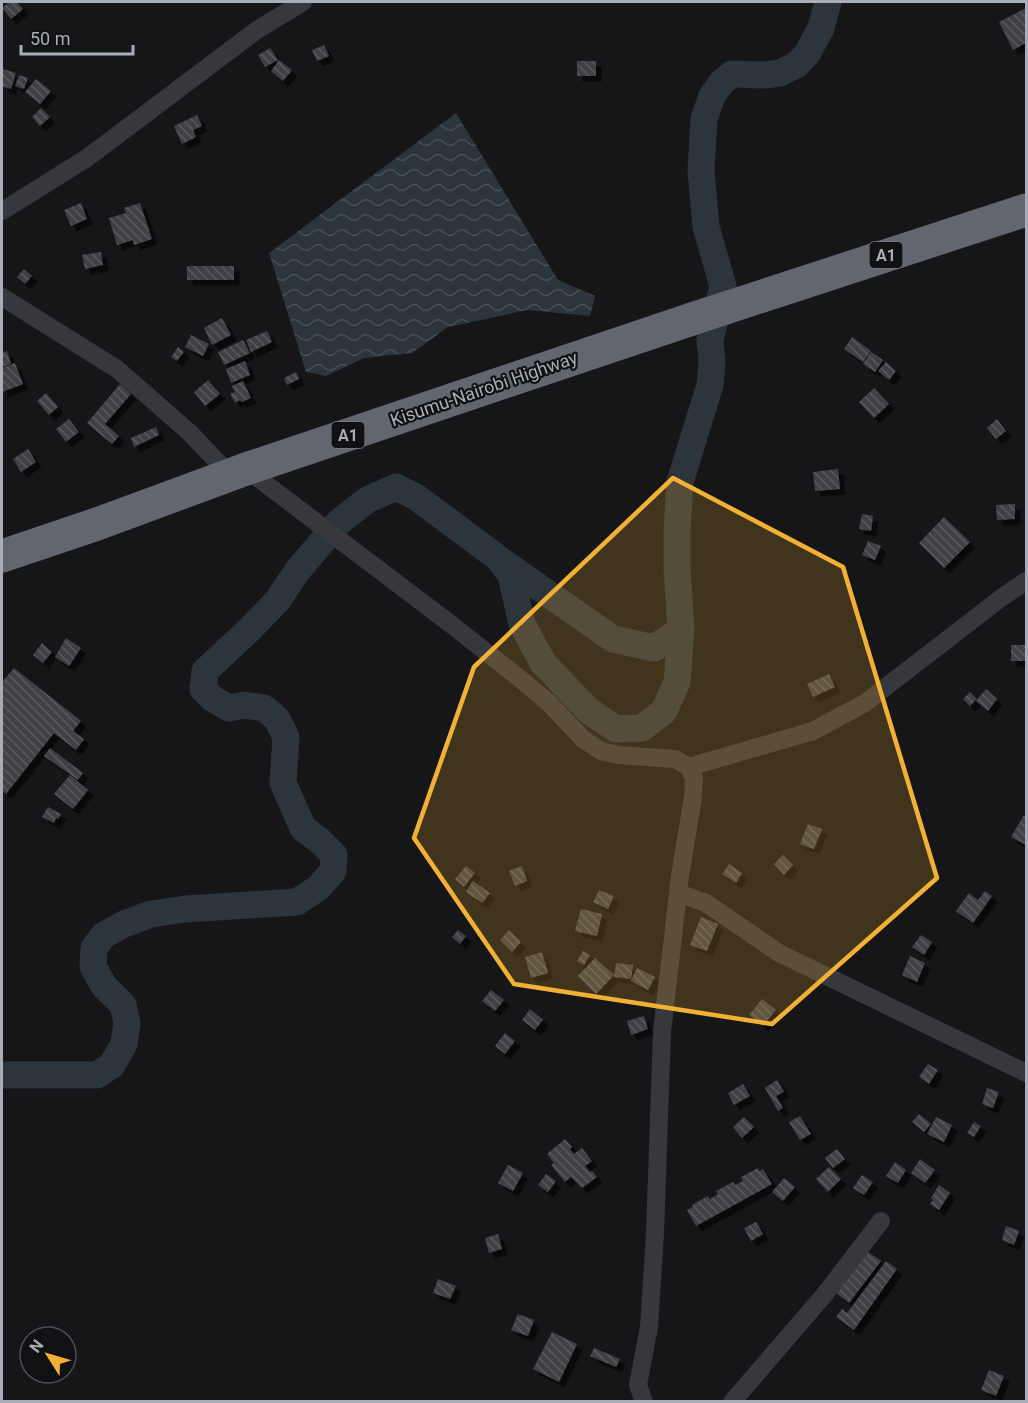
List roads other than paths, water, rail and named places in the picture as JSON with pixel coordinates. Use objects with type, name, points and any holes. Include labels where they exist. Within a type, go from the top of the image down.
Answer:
[{"type":"highway","name":"Kisumu-Nairobi Highway","points":[[2,556],[238,472],[746,301],[1026,210]]},
{"type":"street","points":[[2,211],[87,158],[257,30],[303,2]]},
{"type":"street","points":[[2,297],[117,369],[238,472],[314,521],[519,678],[548,702],[583,739],[601,751],[618,755],[675,759],[689,767],[694,778],[693,797],[680,876],[662,1032],[654,1257],[649,1327],[638,1396]]},
{"type":"street","points":[[689,767],[813,731],[865,703],[1026,581]]},
{"type":"street","points":[[684,895],[706,903],[779,953],[1026,1073]]},
{"type":"street","points":[[732,1401],[825,1294],[881,1221]]},
{"type":"water","points":[[456,113],[558,280],[595,296],[590,316],[527,310],[448,327],[412,353],[364,358],[326,376],[306,372],[269,253]]},
{"type":"waterway","points":[[2,1075],[97,1075],[112,1065],[124,1044],[127,1023],[123,1005],[104,986],[93,967],[94,948],[104,935],[124,924],[151,914],[186,909],[297,902],[318,888],[333,871],[334,855],[303,828],[283,783],[286,737],[277,719],[264,708],[244,705],[229,708],[213,699],[203,689],[205,671],[277,601],[298,570],[339,522],[367,500],[396,487],[416,497],[498,558],[511,575],[522,624],[543,663],[589,711],[616,729],[642,728],[664,711],[677,682],[681,630],[677,567],[680,482],[710,385],[712,361],[710,340],[723,286],[706,227],[701,170],[704,119],[712,96],[722,82],[732,74],[780,73],[796,65],[807,54],[821,28],[828,2]]},
{"type":"waterway","points":[[503,562],[613,639],[654,648],[681,630]]}]
